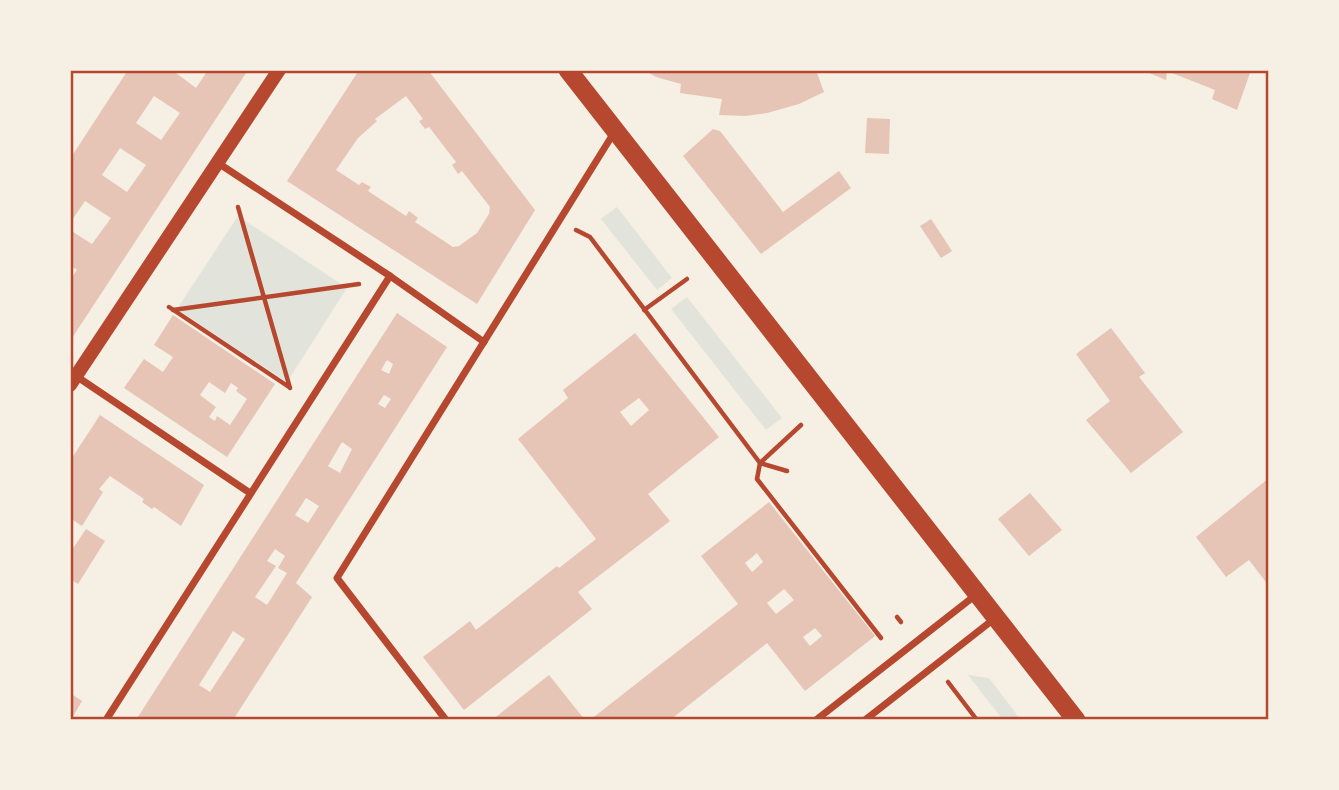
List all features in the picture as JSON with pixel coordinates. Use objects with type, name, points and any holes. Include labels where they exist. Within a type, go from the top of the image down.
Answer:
[{"type":"highway","points":[[568,70],[1076,720]]},
{"type":"main road","points":[[73,381],[279,70]]},
{"type":"street","points":[[446,720],[337,578],[616,131]]},
{"type":"street","points":[[217,162],[485,342]]},
{"type":"street","points":[[107,720],[390,276]]},
{"type":"street","points":[[73,381],[250,492]]},
{"type":"street","points":[[816,720],[977,594]]},
{"type":"street","points":[[865,720],[996,617]]},
{"type":"path","points":[[238,207],[264,298],[290,388],[171,309],[264,298],[359,284]]},
{"type":"path","points":[[576,230],[590,237],[760,463],[787,471]]},
{"type":"path","points":[[645,310],[687,279]]},
{"type":"path","points":[[801,425],[760,463],[757,479],[881,638]]},
{"type":"path","points":[[948,682],[977,720]]},
{"type":"shaded area","points":[[617,207],[672,278],[657,290],[601,219]]},
{"type":"shaded area","points":[[238,216],[347,288],[287,382],[177,309]]},
{"type":"shaded area","points":[[687,297],[782,418],[766,430],[671,309]]},
{"type":"shaded area","points":[[968,675],[989,678],[1021,720],[1003,720]]},
{"type":"building","points":[[128,70],[172,70],[196,88],[208,70],[248,70],[70,341],[70,280],[77,270],[70,265],[70,230],[92,244],[111,218],[85,201],[70,223],[70,159]],"holes":[[[154,96],[180,113],[161,140],[136,123]],[[120,148],[146,165],[127,192],[102,175]]]},
{"type":"building","points":[[359,70],[428,70],[535,210],[477,304],[287,181]],"holes":[[[406,96],[423,119],[419,121],[425,129],[429,127],[456,162],[452,165],[458,174],[462,171],[490,207],[489,214],[477,233],[459,246],[453,247],[415,222],[418,218],[409,211],[406,216],[368,191],[371,187],[362,182],[359,185],[336,170],[358,138],[377,121],[375,119]]]},
{"type":"building","points":[[644,70],[816,70],[824,92],[799,104],[767,113],[719,115],[722,99],[680,93],[681,84],[656,77]]},
{"type":"building","points":[[1142,70],[1251,70],[1237,110],[1212,99],[1215,90],[1167,71],[1166,80]]},
{"type":"building","points":[[867,118],[890,119],[889,154],[865,153]]},
{"type":"building","points":[[713,129],[720,131],[783,212],[839,171],[851,188],[761,254],[683,156]]},
{"type":"building","points":[[931,219],[952,251],[941,258],[920,226]]},
{"type":"building","points":[[397,313],[447,347],[296,583],[312,597],[233,720],[136,720]],"holes":[[[387,360],[393,364],[389,374],[381,370]],[[384,395],[391,399],[385,408],[378,404]],[[342,442],[352,449],[340,473],[328,466]],[[306,498],[319,506],[308,523],[295,515]],[[275,549],[285,556],[278,568],[287,573],[267,605],[255,597],[276,566],[267,561]],[[233,631],[245,639],[210,692],[199,685]]]},
{"type":"building","points":[[173,315],[275,384],[227,457],[124,388],[144,359],[163,372],[173,357],[154,345]],"holes":[[[209,382],[225,393],[231,383],[238,388],[236,391],[247,399],[230,425],[217,416],[215,421],[209,417],[216,407],[200,395]]]},
{"type":"building","points":[[1111,328],[1145,373],[1139,377],[1183,432],[1131,473],[1086,420],[1110,401],[1076,354]]},
{"type":"building","points":[[635,333],[719,437],[648,494],[670,521],[578,592],[592,609],[464,710],[423,657],[470,621],[476,630],[596,539],[518,439],[568,398],[563,390]],"holes":[[[639,398],[649,410],[631,426],[620,412]]]},
{"type":"building","points":[[100,415],[204,485],[181,526],[142,502],[144,499],[110,476],[99,489],[103,492],[82,526],[70,518],[70,461]]},
{"type":"building","points":[[1269,478],[1269,586],[1249,560],[1226,577],[1196,537]]},
{"type":"building","points":[[1030,493],[1062,530],[1029,556],[998,519]]},
{"type":"building","points":[[769,502],[875,636],[805,691],[767,643],[670,720],[590,720],[738,604],[701,556]],"holes":[[[757,553],[763,562],[752,572],[745,563]],[[784,589],[794,600],[776,614],[767,603]],[[815,628],[822,636],[810,646],[803,637]]]},
{"type":"building","points":[[86,529],[105,541],[78,584],[70,579],[70,544],[74,547]]},
{"type":"building","points":[[549,675],[585,720],[492,720]]},
{"type":"building","points":[[70,693],[82,701],[71,720],[70,720]]}]
